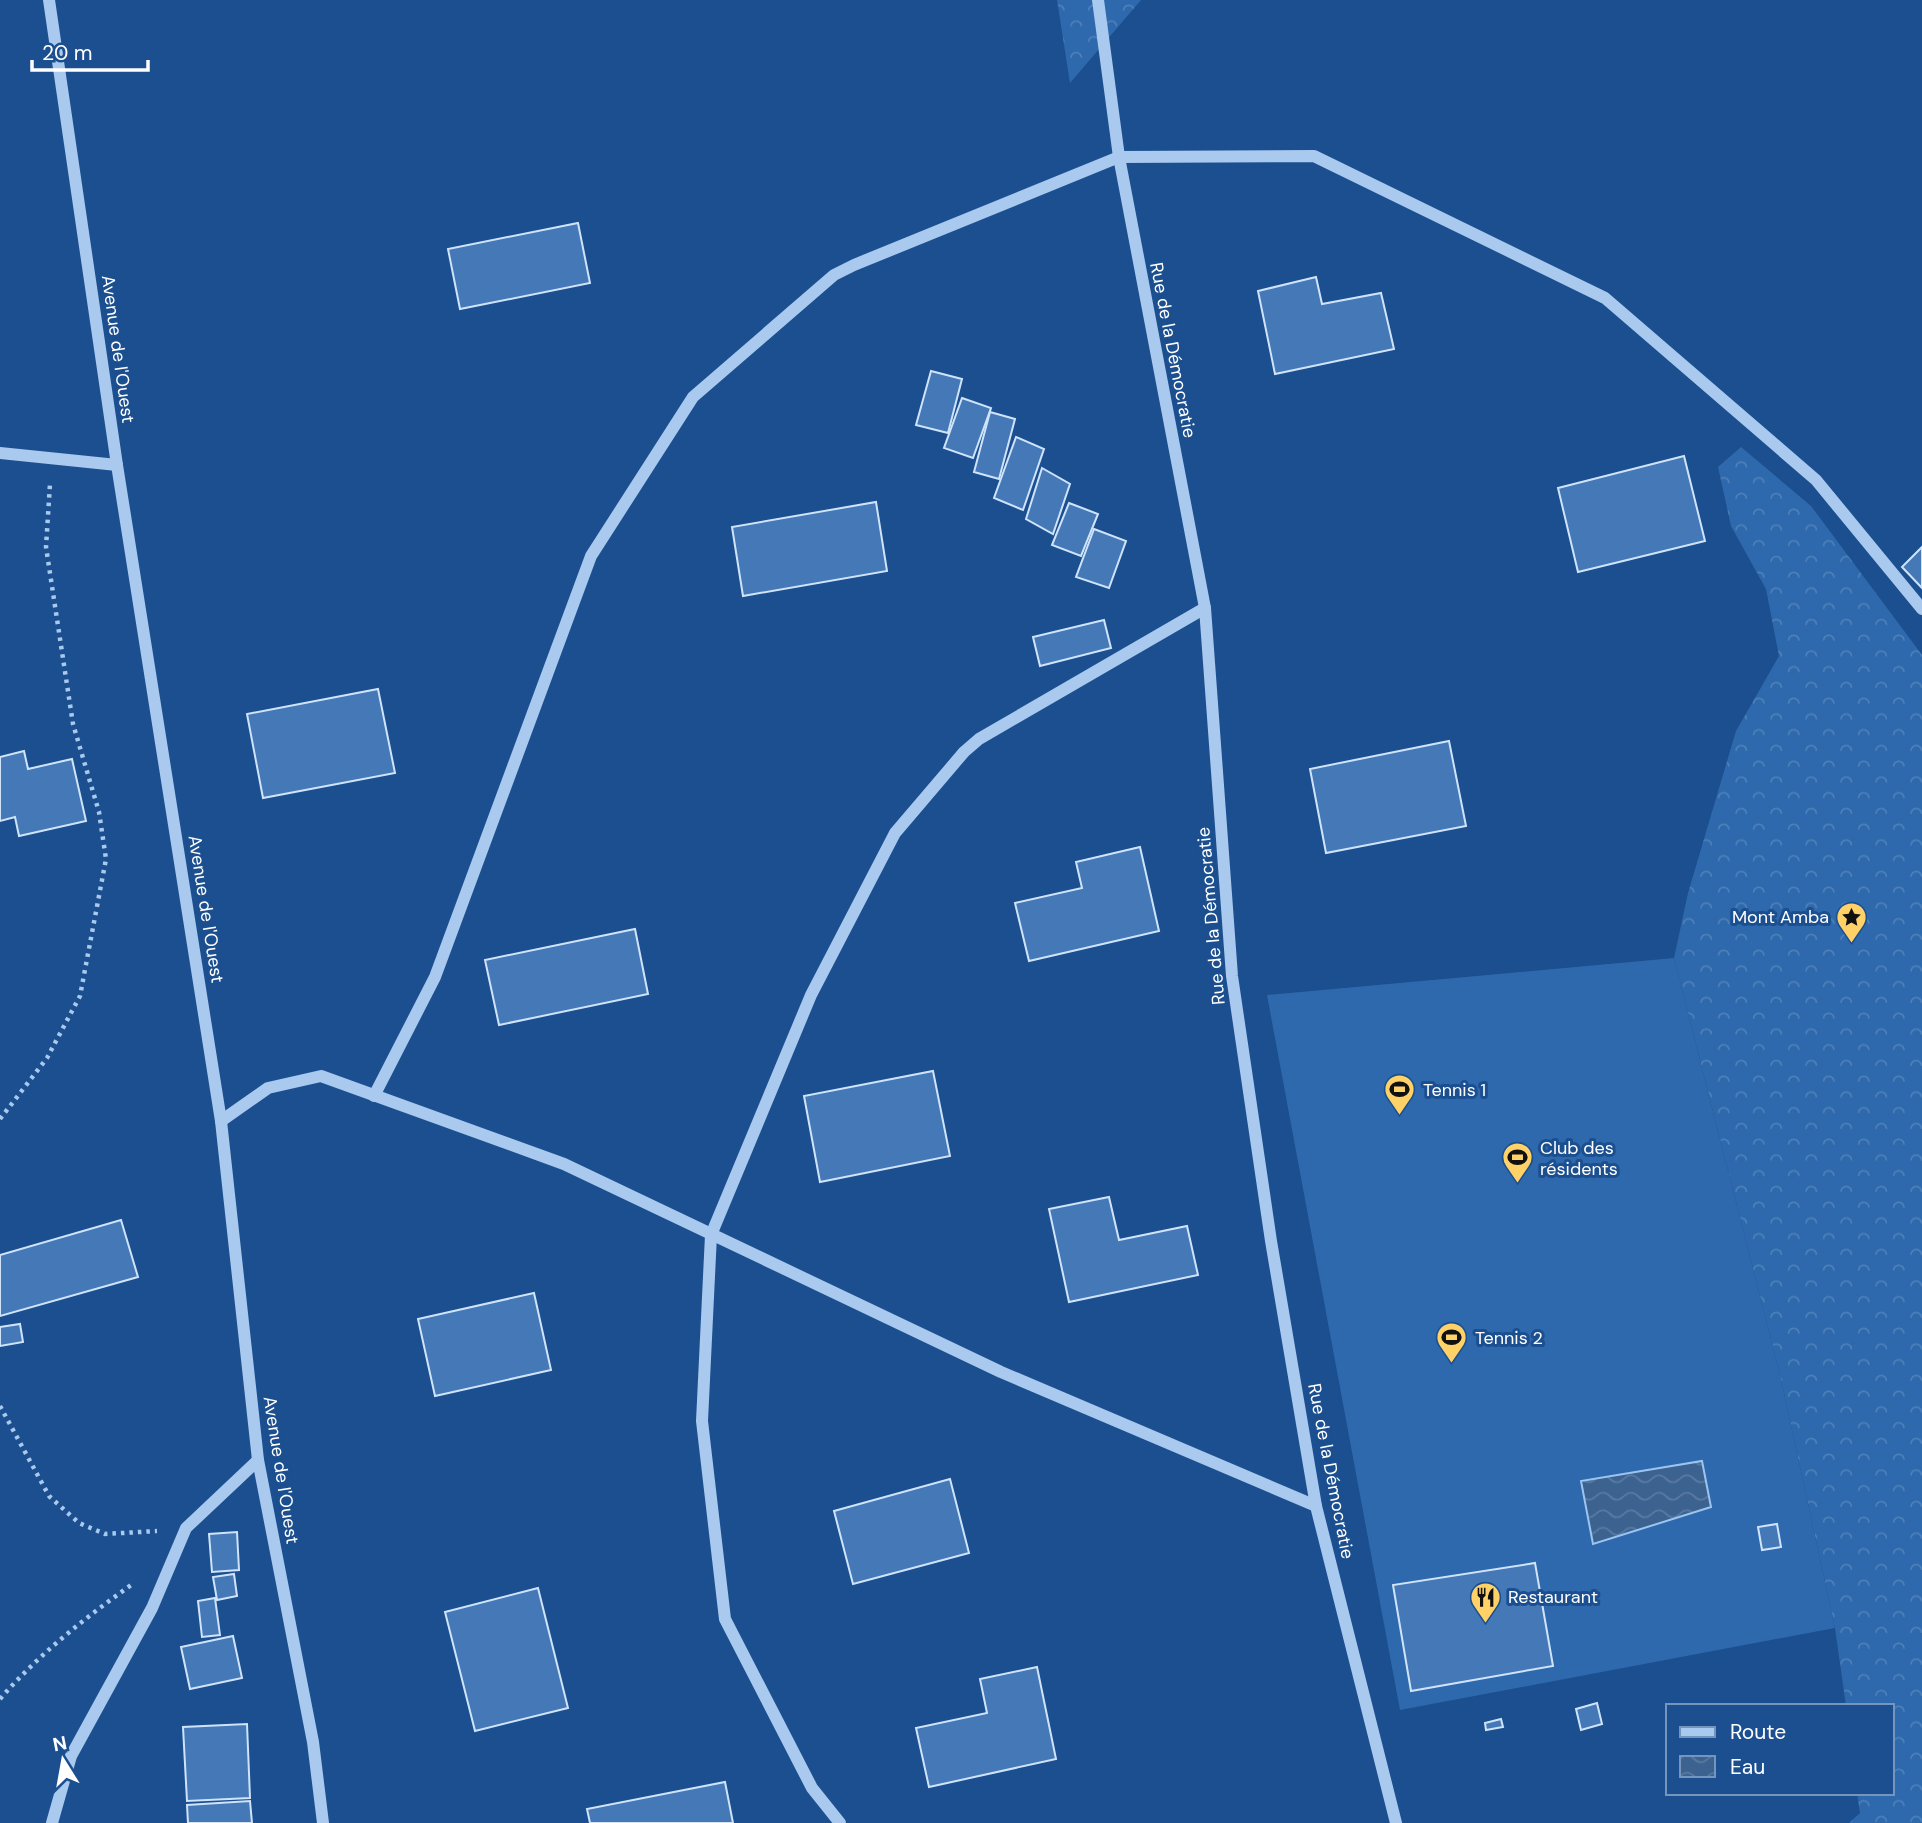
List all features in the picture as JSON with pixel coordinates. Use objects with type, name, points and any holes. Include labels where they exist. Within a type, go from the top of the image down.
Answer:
[{"type":"street","name":"Avenue de l'Ouest","points":[[49,0],[117,465],[221,1121],[258,1460],[313,1742],[323,1823]]},
{"type":"street","name":"Rue de la Démocratie","points":[[1098,0],[1119,157],[1205,608],[1232,976],[1270,1241],[1316,1506],[1396,1823]]},
{"type":"street","points":[[374,1096],[435,976],[591,556],[693,397],[834,275],[1119,157],[1314,156],[1595,291],[1816,480],[1922,609]]},
{"type":"street","points":[[0,453],[117,465]]},
{"type":"street","points":[[840,1823],[813,1788],[725,1619],[702,1421],[711,1234],[811,995],[895,833],[964,752],[979,739],[1205,608]]},
{"type":"street","points":[[221,1121],[268,1088],[321,1076],[564,1164],[1002,1372],[1316,1506]]},
{"type":"street","points":[[52,1823],[71,1756],[152,1608],[186,1528],[258,1460]]},
{"type":"path","points":[[0,1119],[47,1058],[80,996],[106,859],[99,812],[72,724],[46,547],[52,459]]},
{"type":"path","points":[[0,1406],[49,1496],[79,1523],[105,1534],[186,1528]]},
{"type":"path","points":[[0,1699],[20,1675],[95,1610],[174,1556]]},
{"type":"green space","points":[[1057,0],[1141,0],[1070,83]]},
{"type":"green space","points":[[1741,447],[1811,506],[1922,655],[1922,1823],[1849,1823],[1860,1813],[1857,1795],[1894,1795],[1894,1704],[1846,1704],[1835,1628],[1780,1375],[1674,958],[1688,893],[1736,731],[1779,656],[1766,589],[1731,526],[1718,467]]},
{"type":"green space","name":"Club des résidents","points":[[1674,958],[1780,1375],[1835,1628],[1400,1710],[1267,995]]},
{"type":"water","points":[[1702,1461],[1711,1507],[1593,1544],[1581,1481]]},
{"type":"building","points":[[578,223],[590,283],[460,309],[448,249]]},
{"type":"building","points":[[1316,277],[1322,304],[1381,293],[1394,349],[1275,374],[1258,291]]},
{"type":"building","points":[[931,371],[962,379],[948,433],[916,425]]},
{"type":"building","points":[[962,398],[991,408],[973,458],[944,448]]},
{"type":"building","points":[[990,412],[1015,419],[999,479],[974,472]]},
{"type":"building","points":[[1016,437],[1044,449],[1023,510],[994,498]]},
{"type":"building","points":[[1684,456],[1705,541],[1578,572],[1558,488]]},
{"type":"building","points":[[1042,468],[1070,484],[1053,534],[1026,519]]},
{"type":"building","points":[[876,502],[887,571],[743,596],[732,527]]},
{"type":"building","points":[[1069,503],[1098,514],[1081,556],[1052,545]]},
{"type":"building","points":[[1094,529],[1126,541],[1109,588],[1076,577]]},
{"type":"building","points":[[1922,547],[1922,588],[1902,567]]},
{"type":"building","points":[[1104,620],[1111,648],[1040,666],[1033,637]]},
{"type":"building","points":[[378,689],[395,773],[263,798],[247,714]]},
{"type":"building","points":[[1449,741],[1466,826],[1326,853],[1310,769]]},
{"type":"building","points":[[24,751],[28,769],[72,759],[86,821],[19,836],[15,817],[0,821],[0,757]]},
{"type":"building","points":[[1140,847],[1159,931],[1029,961],[1015,903],[1082,888],[1076,862]]},
{"type":"building","points":[[635,929],[648,994],[499,1025],[485,960]]},
{"type":"building","points":[[933,1071],[950,1156],[820,1182],[804,1096]]},
{"type":"building","points":[[1109,1197],[1119,1240],[1187,1226],[1198,1275],[1069,1302],[1049,1209]]},
{"type":"building","points":[[121,1220],[138,1277],[0,1316],[0,1255]]},
{"type":"building","points":[[534,1293],[551,1370],[435,1396],[418,1319]]},
{"type":"building","points":[[20,1324],[23,1342],[0,1346],[0,1327]]},
{"type":"building","points":[[950,1479],[969,1553],[853,1584],[834,1511]]},
{"type":"building","points":[[1777,1524],[1781,1547],[1762,1550],[1758,1527]]},
{"type":"building","points":[[237,1532],[239,1570],[212,1572],[209,1534]]},
{"type":"building","points":[[1535,1563],[1553,1666],[1411,1691],[1393,1585]]},
{"type":"building","points":[[234,1574],[237,1596],[217,1600],[213,1577]]},
{"type":"building","points":[[538,1588],[568,1708],[475,1731],[445,1612]]},
{"type":"building","points":[[215,1598],[220,1635],[202,1637],[198,1601]]},
{"type":"building","points":[[233,1636],[242,1678],[190,1689],[181,1647]]},
{"type":"building","points":[[1037,1667],[1056,1759],[929,1787],[916,1728],[987,1713],[980,1679]]},
{"type":"building","points":[[1597,1703],[1602,1724],[1581,1730],[1576,1709]]},
{"type":"building","points":[[1501,1719],[1503,1727],[1486,1730],[1485,1723]]},
{"type":"building","points":[[247,1724],[250,1798],[187,1801],[183,1727]]},
{"type":"building","points":[[725,1782],[733,1823],[590,1823],[587,1809]]},
{"type":"building","points":[[250,1801],[252,1823],[188,1823],[187,1805]]},
{"type":"place","name":"Mont Amba","points":[[1852,944]]},
{"type":"place","name":"Tennis 1","points":[[1400,1117]]},
{"type":"place","name":"Club des résidents","points":[[1517,1185]]},
{"type":"place","name":"Tennis 2","points":[[1452,1365]]},
{"type":"place","name":"Restaurant","points":[[1485,1624]]}]
